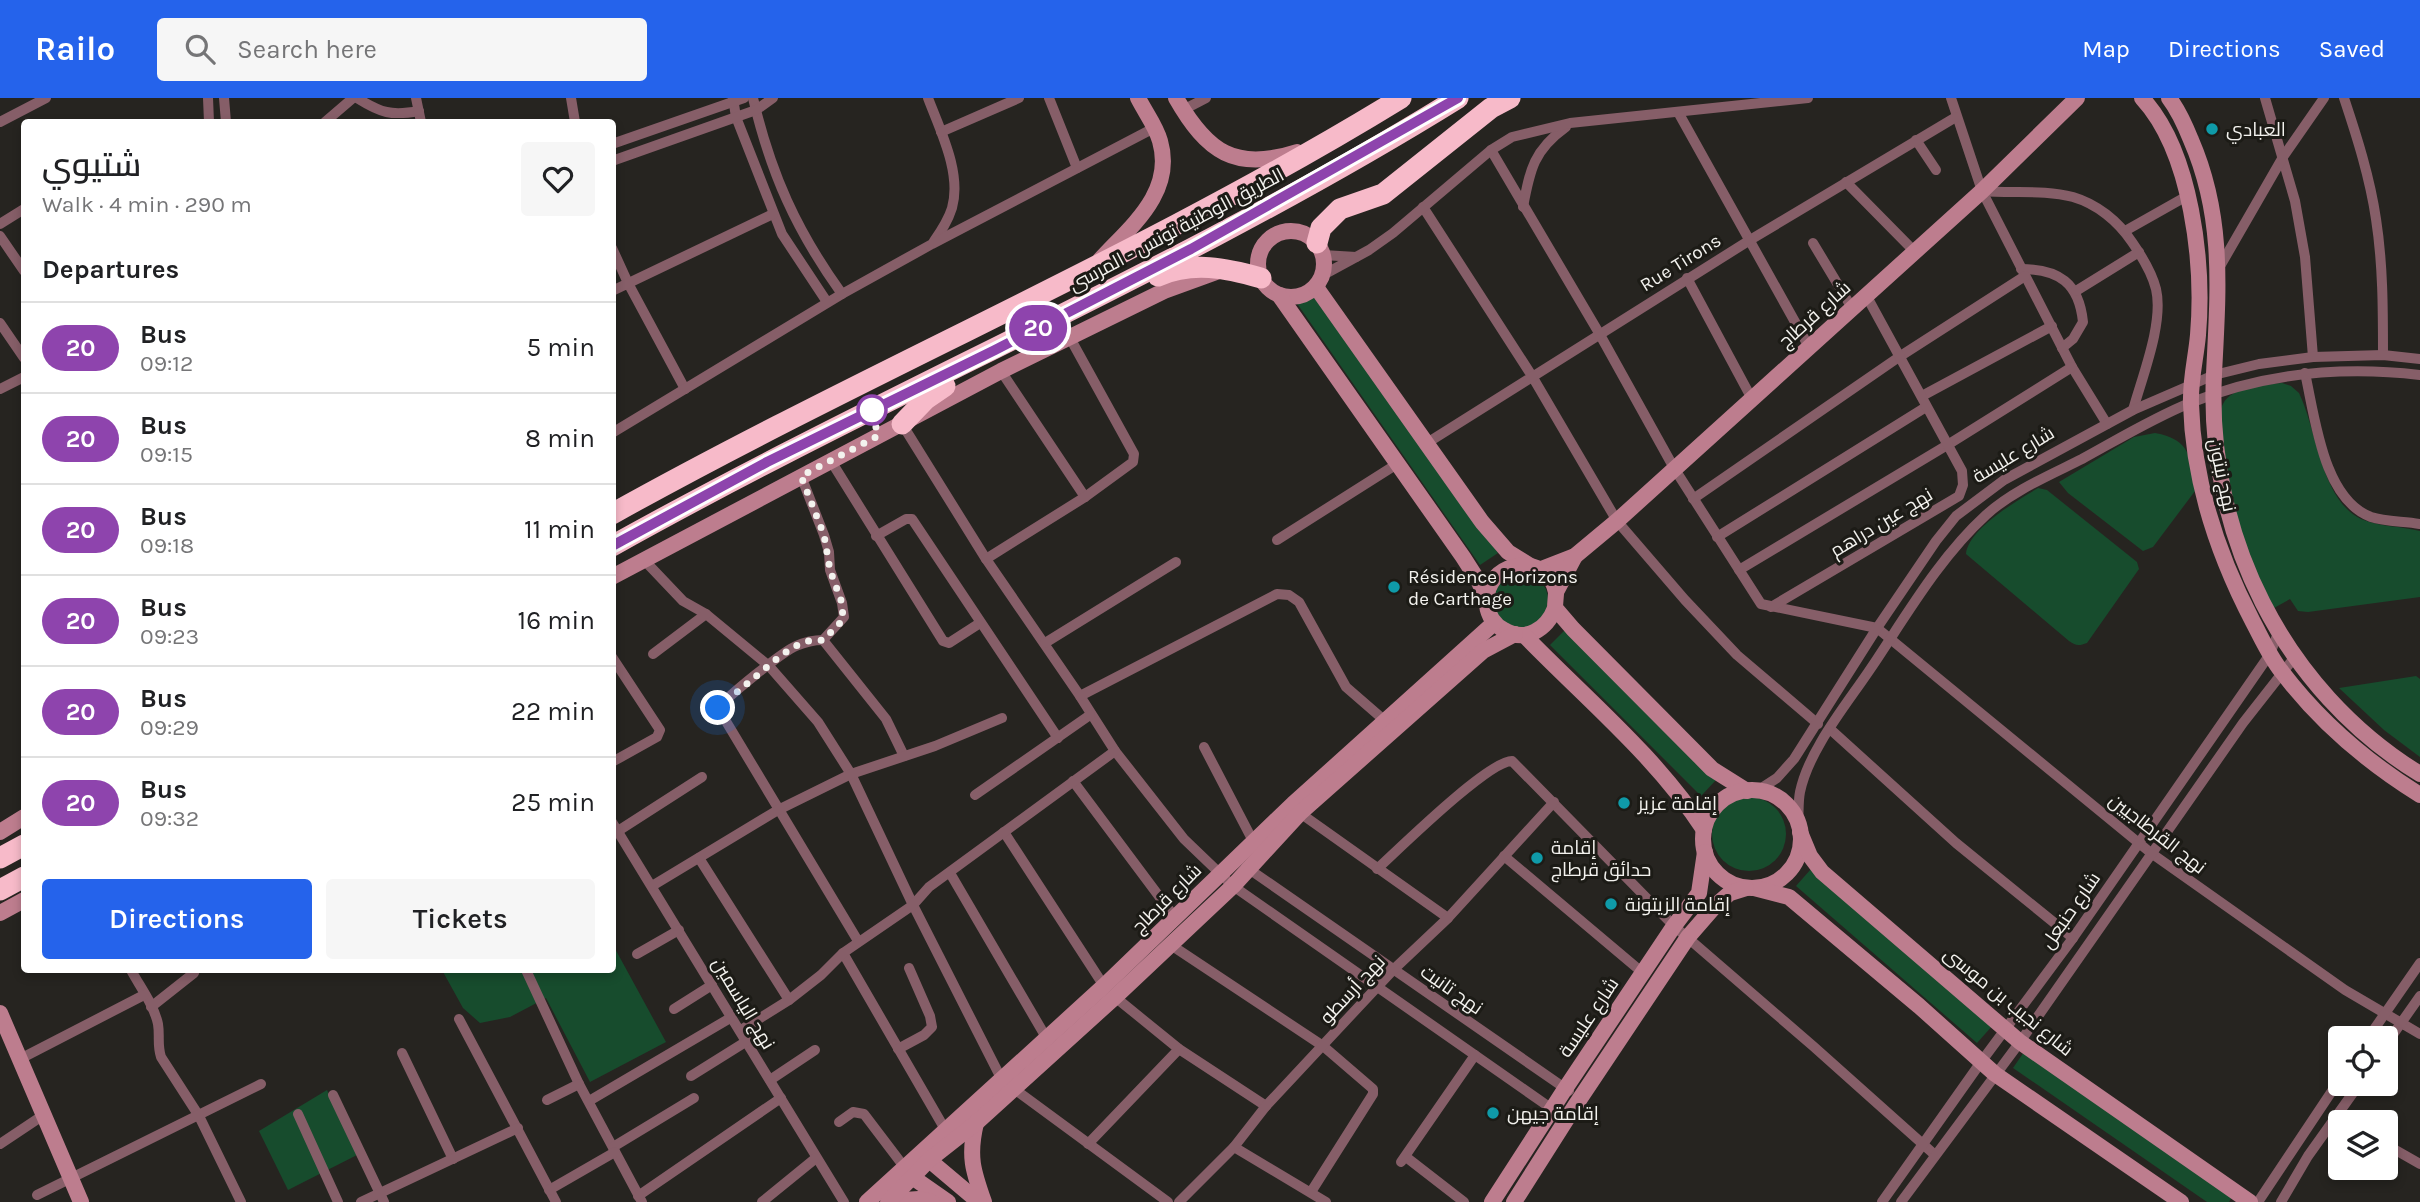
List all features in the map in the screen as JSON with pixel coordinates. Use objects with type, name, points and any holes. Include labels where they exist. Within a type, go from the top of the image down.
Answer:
[{"type":"highway","name":"الطريق الوطنية تونس - المرسى","points":[[616,512],[1237,194],[1401,98]]},
{"type":"highway","name":"الطريق الوطنية تونس - المرسى","points":[[616,544],[767,462],[995,350],[1238,223],[1458,98]]},
{"type":"highway","points":[[1429,116],[1468,98]]},
{"type":"highway","points":[[1320,249],[1321,228],[1340,209],[1382,194],[1491,108],[1510,98]]},
{"type":"highway","points":[[1062,316],[1172,270],[1226,268],[1261,278]]},
{"type":"highway","points":[[902,424],[926,399],[995,350]]},
{"type":"highway","points":[[0,858],[21,847]]},
{"type":"highway","points":[[0,890],[21,879]]},
{"type":"street","points":[[0,122],[46,98]]},
{"type":"street","points":[[208,98],[209,119]]},
{"type":"street","points":[[224,98],[226,119]]},
{"type":"street","points":[[329,119],[355,98],[382,113],[420,117],[416,98]]},
{"type":"street","points":[[571,98],[574,119]]},
{"type":"street","points":[[753,98],[769,160],[789,208],[815,256],[842,294]]},
{"type":"street","points":[[616,160],[756,110],[770,98]]},
{"type":"street","points":[[928,98],[941,132],[955,188],[949,216],[932,244]]},
{"type":"street","points":[[941,132],[1019,98]]},
{"type":"street","points":[[1049,98],[1077,168]]},
{"type":"street","points":[[1096,265],[1120,238],[1136,225],[1154,198],[1161,177],[1163,163],[1160,141],[1138,98]]},
{"type":"street","points":[[1206,98],[1179,104],[1199,132],[1229,155],[1264,161],[1329,142]]},
{"type":"street","points":[[1279,295],[1304,295],[1319,281],[1393,233],[1491,150],[1512,137],[1570,123],[1808,98]]},
{"type":"street","points":[[1951,98],[1982,191],[2072,367],[2108,424]]},
{"type":"street","name":"شارع قرطاج","points":[[1555,600],[1576,556],[1982,191],[2077,98]]},
{"type":"street","name":"نهج نبتون","points":[[2142,98],[2157,115],[2175,151],[2196,237],[2199,286],[2198,335],[2191,384],[2193,441],[2217,541],[2237,591],[2282,672],[2323,719],[2365,758],[2420,795]]},
{"type":"street","name":"نهج نبتون","points":[[2169,98],[2180,114],[2205,177],[2219,268],[2214,375],[2215,448],[2221,486],[2233,530],[2255,589],[2294,658],[2317,686],[2377,743],[2420,774]]},
{"type":"street","points":[[2264,98],[2295,201],[2305,257],[2313,357]]},
{"type":"street","points":[[2219,268],[2283,157],[2324,98]]},
{"type":"street","points":[[2344,98],[2366,171],[2376,219],[2383,355]]},
{"type":"street","points":[[616,143],[737,99],[736,117],[773,214],[796,258],[827,302]]},
{"type":"street","points":[[1678,113],[1810,347]]},
{"type":"street","name":"Rue Tirons","points":[[1427,443],[1687,278],[1956,117]]},
{"type":"street","points":[[1523,207],[1534,159],[1549,139],[1570,123]]},
{"type":"street","points":[[616,431],[827,302],[1154,128]]},
{"type":"street","points":[[1916,140],[1936,170]]},
{"type":"street","points":[[1491,150],[1599,333],[1674,468],[1761,604],[1877,628]]},
{"type":"street","points":[[1846,182],[1914,251]]},
{"type":"street","points":[[1982,191],[2010,194],[2053,193],[2076,198],[2105,212],[2125,231],[2139,252],[2156,290],[2157,308],[2152,344],[2133,410]]},
{"type":"street","points":[[2125,231],[2187,196]]},
{"type":"street","points":[[1423,207],[1532,376],[1617,521],[1685,600],[1738,655],[1818,724]]},
{"type":"street","points":[[0,223],[21,211]]},
{"type":"street","points":[[616,288],[773,214]]},
{"type":"street","points":[[1356,257],[1320,249],[1310,237],[1294,231],[1277,234],[1264,245],[1258,261],[1265,286],[1279,295],[1463,557],[1486,597]]},
{"type":"street","points":[[0,236],[21,267]]},
{"type":"street","points":[[1813,243],[1852,308]]},
{"type":"street","points":[[1320,249],[1319,281],[1482,522],[1508,552],[1550,579],[1555,600],[1551,618],[1544,626],[1520,635]]},
{"type":"street","points":[[2076,291],[2139,252]]},
{"type":"street","points":[[616,257],[685,389]]},
{"type":"street","points":[[616,575],[1001,372],[1164,291],[1226,268]]},
{"type":"street","points":[[1693,499],[2023,272],[2051,273],[2066,281],[2076,291],[2083,322],[2073,339],[2062,348]]},
{"type":"street","points":[[1687,278],[1752,399]]},
{"type":"street","name":"نهج عين دراهم","points":[[1771,607],[1959,496],[1963,485],[1962,471],[1949,444],[1866,295]]},
{"type":"street","points":[[0,323],[21,354]]},
{"type":"street","points":[[1717,537],[1924,401],[2052,326]]},
{"type":"street","points":[[986,559],[1085,497],[1133,463],[1134,454],[1070,338]]},
{"type":"street","name":"شارع عليسة","points":[[1752,791],[1777,778],[1787,768],[1818,724],[1877,628],[1956,516],[2004,480],[2133,410],[2214,375],[2259,364],[2313,357],[2383,355],[2420,359]]},
{"type":"street","points":[[1739,570],[2072,367]]},
{"type":"street","name":"شارع عليسة","points":[[1799,828],[1799,793],[1808,767],[1830,729],[1952,551],[1988,512],[2044,478],[2191,403],[2259,382],[2305,373],[2374,370],[2420,375]]},
{"type":"street","points":[[1001,372],[1085,497]]},
{"type":"street","points":[[2305,373],[2320,438],[2334,481],[2344,497],[2357,510],[2374,518],[2420,524]]},
{"type":"street","points":[[0,389],[21,382]]},
{"type":"street","points":[[902,424],[986,559],[1045,643],[1090,715],[1185,839],[1233,886],[1567,1119]]},
{"type":"street","points":[[831,461],[943,640],[949,643],[980,623]]},
{"type":"street","points":[[1277,540],[1397,464]]},
{"type":"street","points":[[801,476],[824,535],[830,570],[842,603],[843,620],[823,640],[808,641],[793,647],[718,708],[858,941]]},
{"type":"street","points":[[876,536],[906,519],[912,519],[1058,738]]},
{"type":"street","name":"شارع قرطاج","points":[[1534,567],[1576,556]]},
{"type":"street","points":[[645,560],[683,601],[706,614],[769,666],[818,722],[851,774],[913,905],[1007,1084],[1168,1202]]},
{"type":"street","points":[[1045,643],[1176,562]]},
{"type":"street","points":[[1534,567],[1514,565],[1500,571],[1490,582],[1486,597],[1487,611],[1494,623],[1504,630],[1520,635],[1594,703],[1666,780],[1690,808],[1704,830]]},
{"type":"street","points":[[1080,696],[1277,594],[1289,595],[1299,602],[1346,687],[1384,720]]},
{"type":"street","points":[[1555,600],[1616,674],[1712,769],[1752,791],[1778,798],[1794,813],[1799,828],[1798,855],[1786,875],[1765,886],[1750,888]]},
{"type":"street","points":[[653,654],[706,614]]},
{"type":"street","name":"شارع قرطاج","points":[[867,1202],[925,1157],[976,1123],[1047,1039],[1171,945],[1233,886],[1253,841],[1494,623]]},
{"type":"street","name":"نهج القرطاجيين","points":[[1877,628],[2151,853],[2334,983],[2420,1034]]},
{"type":"street","name":"شارع حنبعل","points":[[1882,1202],[2073,938],[2270,654],[2278,632]]},
{"type":"street","name":"شارع قرطاج","points":[[925,1157],[946,1132],[1007,1084],[1110,992],[1175,919],[1220,874],[1242,864],[1483,651],[1520,635]]},
{"type":"street","points":[[823,640],[886,719],[904,757]]},
{"type":"street","name":"شارع حنبعل","points":[[1901,1202],[2020,1042],[2151,853],[2294,658]]},
{"type":"street","points":[[616,663],[660,730],[657,737],[616,760]]},
{"type":"street","points":[[975,795],[1090,715]]},
{"type":"street","points":[[652,886],[778,810],[851,774],[935,747],[1002,718]]},
{"type":"street","points":[[1830,729],[1956,843],[2073,938]]},
{"type":"street","points":[[1204,747],[1253,841]]},
{"type":"street","points":[[741,1030],[789,1000],[858,941],[913,905],[929,887],[1115,751]]},
{"type":"street","points":[[1377,869],[1471,785],[1505,761],[1516,763],[1674,926],[1935,1155]]},
{"type":"street","points":[[616,825],[702,777]]},
{"type":"street","points":[[1073,781],[1175,919]]},
{"type":"street","points":[[1752,791],[1732,795],[1719,803],[1709,816],[1704,830],[1705,852],[1716,872],[1735,885],[1789,897],[1890,981],[1995,1074],[2181,1202]]},
{"type":"street","name":"نهج أرسطو","points":[[1179,1202],[1234,1147],[1266,1106],[1393,970],[1448,918],[1554,802]]},
{"type":"street","points":[[1300,813],[1448,918]]},
{"type":"street","points":[[0,832],[21,819]]},
{"type":"street","name":"نهج الياسمين","points":[[616,828],[844,1202]]},
{"type":"street","name":"شارع نجيب بن موسى","points":[[1799,828],[1810,856],[1822,872],[2020,1042],[2250,1202]]},
{"type":"street","points":[[1004,832],[1110,992],[1179,1049],[1266,1106]]},
{"type":"street","name":"شارع عليسة","points":[[1493,1202],[1565,1089],[1699,893],[1705,852]]},
{"type":"street","points":[[1504,856],[1643,973]]},
{"type":"street","points":[[699,858],[789,1000]]},
{"type":"street","name":"نهج تانيت","points":[[1242,864],[1580,1099]]},
{"type":"street","points":[[950,873],[1047,1039]]},
{"type":"street","name":"شارع عليسة","points":[[1514,1202],[1688,937],[1730,893],[1750,888]]},
{"type":"street","points":[[0,913],[21,902]]},
{"type":"street","points":[[637,954],[679,930]]},
{"type":"street","points":[[1171,945],[1323,1046],[1373,1089],[1373,1094],[1311,1192]]},
{"type":"street","points":[[843,953],[946,1132]]},
{"type":"street","points":[[2376,1026],[2420,963]]},
{"type":"street","points":[[898,1049],[924,1035],[932,1027],[930,1016],[909,968]]},
{"type":"street","points":[[133,973],[158,1026],[157,1047],[161,1057],[199,1116],[241,1202]]},
{"type":"street","points":[[151,1007],[194,973]]},
{"type":"street","points":[[527,973],[579,1084],[640,1199],[780,1098]]},
{"type":"street","points":[[674,1009],[712,985]]},
{"type":"street","points":[[20,1059],[144,995]]},
{"type":"street","points":[[2398,1028],[2420,996]]},
{"type":"street","points":[[0,1013],[81,1202]]},
{"type":"street","points":[[589,1101],[732,1017]]},
{"type":"street","points":[[459,1019],[556,1202]]},
{"type":"street","points":[[691,1076],[747,1041]]},
{"type":"street","points":[[1088,1144],[1179,1049]]},
{"type":"street","points":[[769,1080],[815,1050]]},
{"type":"street","points":[[402,1053],[453,1159]]},
{"type":"street","points":[[1464,1202],[1403,1159],[1475,1055]]},
{"type":"street","points":[[37,1195],[261,1084]]},
{"type":"street","points":[[547,1100],[579,1084]]},
{"type":"street","points":[[333,1095],[382,1198]]},
{"type":"street","points":[[2258,1202],[2329,1096]]},
{"type":"street","points":[[549,1190],[694,1098]]},
{"type":"street","points":[[839,1122],[853,1112],[864,1114],[907,1172],[948,1202]]},
{"type":"street","points":[[0,1144],[45,1114]]},
{"type":"street","points":[[298,1114],[338,1202]]},
{"type":"street","points":[[976,1123],[971,1154],[981,1202]]},
{"type":"street","points":[[361,1202],[382,1198],[453,1159],[518,1128]]},
{"type":"street","points":[[2281,1202],[2308,1156],[2328,1134]]},
{"type":"street","points":[[1234,1147],[1326,1202]]},
{"type":"street","points":[[2398,1151],[2420,1164]]},
{"type":"street","points":[[925,1157],[981,1202]]},
{"type":"street","points":[[762,1202],[816,1158]]},
{"type":"street","name":"شارع قرطاج","points":[[889,1201],[907,1172]]},
{"type":"street","points":[[889,1201],[919,1199],[932,1202]]},
{"type":"green space","points":[[1313,290],[1498,553],[1480,565],[1296,302]]},
{"type":"green space","points":[[2282,383],[2299,393],[2329,481],[2348,510],[2368,522],[2420,531],[2420,597],[2308,612],[2298,611],[2290,599],[2274,608],[2253,565],[2237,519],[2226,471],[2221,408],[2233,393]]},
{"type":"green space","points":[[2155,433],[2176,440],[2183,446],[2191,461],[2195,491],[2153,547],[2143,551],[2068,493],[2059,482],[2134,437]]},
{"type":"green space","points":[[2038,488],[2047,490],[2137,562],[2139,569],[2084,644],[2076,645],[2069,641],[1966,554],[1969,544],[1984,525]]},
{"type":"green space","points":[[1515,572],[1525,572],[1540,580],[1546,589],[1546,611],[1540,620],[1525,628],[1515,628],[1497,616],[1492,605],[1492,595],[1504,577]]},
{"type":"green space","points":[[1566,629],[1716,780],[1701,796],[1550,645]]},
{"type":"green space","points":[[2416,676],[2420,679],[2420,757],[2384,730],[2339,688]]},
{"type":"green space","points":[[1749,797],[1770,803],[1780,813],[1786,834],[1780,855],[1770,865],[1749,871],[1728,865],[1718,855],[1712,834],[1718,813],[1728,803]]},
{"type":"green space","points":[[1811,869],[1993,1025],[1977,1043],[1796,886]]},
{"type":"green space","points":[[616,950],[666,1042],[590,1082],[546,998],[510,1017],[480,1023],[463,1008],[444,973],[616,973]]},
{"type":"green space","points":[[2024,1052],[2232,1197],[2229,1202],[2207,1202],[2013,1068]]},
{"type":"green space","points":[[327,1090],[357,1155],[288,1190],[259,1131]]},
{"type":"bus line","name":"20","points":[[616,544],[767,462],[995,350],[1191,249],[1458,98]]},
{"type":"place","name":"العبادي","points":[[2212,129]]},
{"type":"place","name":"Résidence Horizons de Carthage","points":[[1394,587]]},
{"type":"place","name":"إقامة عزيز","points":[[1624,803]]},
{"type":"place","name":"إقامة حدائق قرطاج","points":[[1537,858]]},
{"type":"place","name":"إقامة الزيتونة","points":[[1611,904]]},
{"type":"place","name":"إقامة جيهن","points":[[1493,1113]]},
{"type":"route","points":[[718,708],[793,647],[808,641],[823,640],[843,620],[842,603],[830,570],[829,552],[801,476],[878,436],[872,410]]}]
